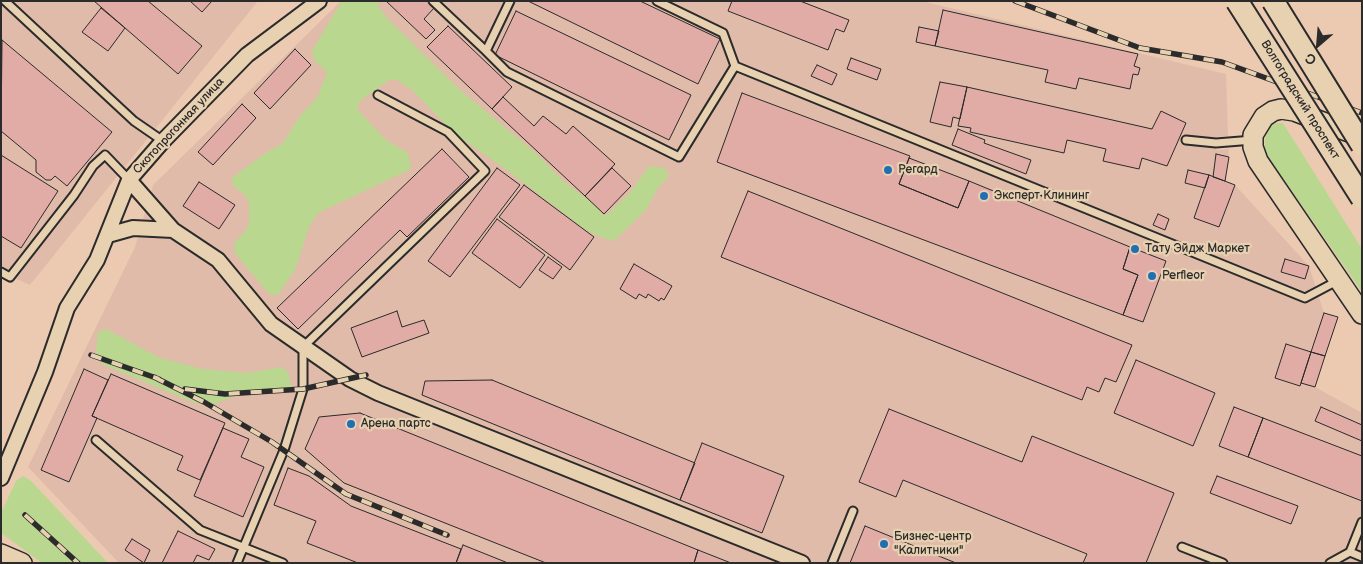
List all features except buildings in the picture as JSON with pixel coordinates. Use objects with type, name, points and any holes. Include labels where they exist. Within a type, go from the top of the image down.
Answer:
[{"type":"main road","name":"Волгоградский проспект","points":[[1237,1],[1362,198]]},
{"type":"main road","points":[[1273,1],[1362,144]]},
{"type":"street","name":"Скотопрогонная улица","points":[[1,478],[45,372],[67,308],[96,260],[108,235],[129,180],[162,141],[247,54],[319,1]]},
{"type":"street","points":[[1362,137],[1294,111],[1282,110],[1273,111],[1264,117],[1257,126],[1254,140],[1258,161],[1362,314]]},
{"type":"street","points":[[129,180],[173,230],[218,260],[271,324],[350,379],[378,393],[802,563]]},
{"type":"street","points":[[108,235],[133,228],[173,230]]},
{"type":"street","points":[[1,554],[22,563]]},
{"type":"lane","points":[[5,1],[134,121],[162,141]]},
{"type":"lane","points":[[433,1],[506,72],[678,156],[734,66],[724,33],[658,1]]},
{"type":"lane","points":[[486,52],[510,1]]},
{"type":"lane","points":[[734,66],[1305,298],[1339,280]]},
{"type":"lane","points":[[237,563],[284,450],[298,406],[303,389],[303,347],[486,171],[448,132],[378,95]]},
{"type":"lane","points":[[1186,140],[1216,143],[1254,140]]},
{"type":"lane","points":[[1,272],[10,277],[74,195],[93,166],[105,155],[129,180]]},
{"type":"lane","points":[[96,440],[200,530],[282,563]]},
{"type":"lane","points":[[832,563],[853,511]]},
{"type":"lane","points":[[1330,563],[1350,552],[1362,522]]},
{"type":"lane","points":[[1182,547],[1223,563]]},
{"type":"lane","points":[[1350,552],[1362,557]]},
{"type":"shaded area","points":[[1,1],[258,1],[30,285],[1,272]]},
{"type":"shaded area","points":[[341,1],[921,1],[1226,74],[1228,136],[1216,137],[1216,150],[1229,149],[1226,181],[1235,185],[1309,266],[1324,313],[1338,317],[1315,387],[1362,413],[1362,563],[119,563],[28,467],[135,247],[153,185]]},
{"type":"green space","points":[[342,1],[378,1],[378,6],[389,20],[459,89],[538,155],[563,181],[590,201],[605,216],[629,194],[649,166],[665,168],[669,176],[658,188],[646,210],[614,241],[603,238],[587,231],[508,171],[455,134],[412,90],[397,80],[389,80],[360,101],[357,109],[385,139],[408,153],[411,169],[318,213],[309,227],[296,268],[278,295],[270,295],[234,252],[235,242],[247,229],[249,204],[246,196],[232,185],[233,177],[267,152],[282,144],[300,116],[318,96],[327,72],[314,60],[312,51]]},
{"type":"green space","points":[[1283,123],[1362,249],[1362,292],[1265,152],[1265,139],[1271,124]]},
{"type":"green space","points":[[106,329],[160,358],[203,369],[247,373],[281,367],[288,372],[292,388],[285,393],[243,393],[211,405],[195,403],[104,365],[98,359],[96,350],[98,332]]},
{"type":"green space","points":[[23,476],[31,481],[108,563],[42,563],[1,533],[1,513],[16,481]]},
{"type":"railway","points":[[1015,1],[1140,48],[1222,62],[1362,113]]},
{"type":"railway","points":[[91,355],[159,379]]},
{"type":"railway","points":[[185,389],[225,394],[303,389],[366,375]]},
{"type":"railway","points":[[154,377],[204,402],[272,442],[346,494],[447,535]]},
{"type":"railway","points":[[25,515],[78,563]]},
{"type":"place","name":"Регард","points":[[888,170]]},
{"type":"place","name":"Эксперт Клининг","points":[[984,196]]},
{"type":"place","name":"Тату Эйдж Маркет","points":[[1135,249]]},
{"type":"place","name":"Perfleor","points":[[1152,276]]},
{"type":"place","name":"Арена партс","points":[[351,424]]},
{"type":"place","name":"Бизнес-центр \"Калитники\"","points":[[884,544]]}]
